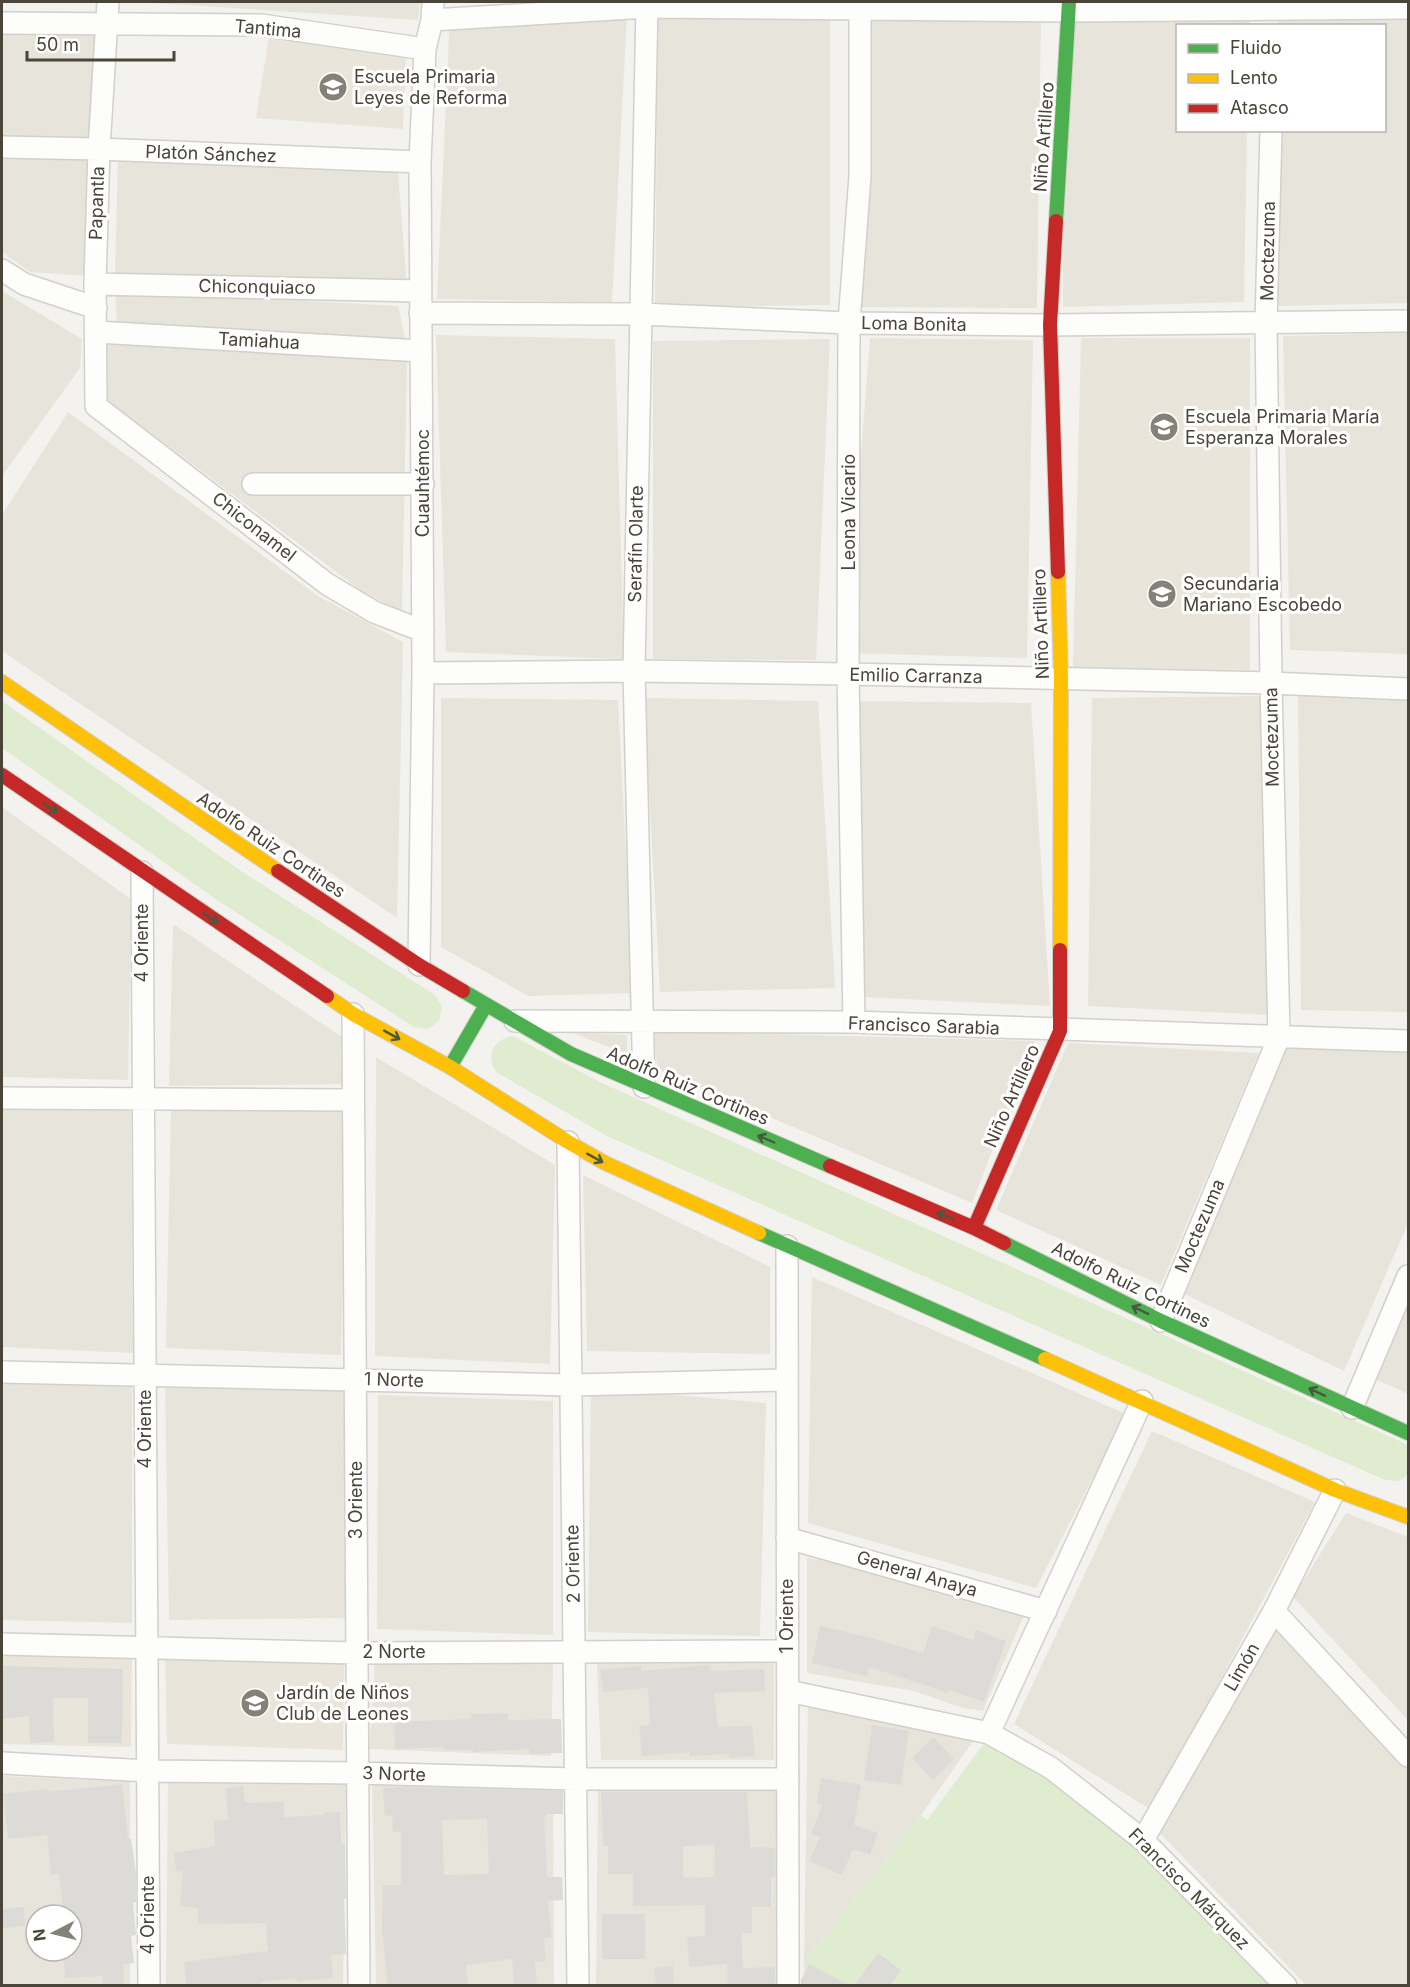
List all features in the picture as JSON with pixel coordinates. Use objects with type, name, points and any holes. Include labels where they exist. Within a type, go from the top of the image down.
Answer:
[{"type":"main road","name":"Niño Artillero","points":[[974,1228],[1060,1031],[1061,679],[1050,325],[1069,7]]},
{"type":"main road","name":"Adolfo Ruiz Cortines","points":[[2,682],[181,806],[419,965],[511,1021],[571,1054],[974,1228],[1161,1321],[1408,1433]]},
{"type":"main road","points":[[2,775],[353,1014],[450,1067],[605,1163],[787,1246],[1142,1401],[1335,1490],[1408,1517]]},
{"type":"main road","points":[[450,1067],[486,1005]]},
{"type":"street","name":"Papantla","points":[[96,406],[95,284],[99,149],[108,2]]},
{"type":"street","points":[[433,11],[647,4],[1069,7],[1273,12],[1408,8]]},
{"type":"street","name":"Serafín Olarte","points":[[644,1087],[634,671],[647,4]]},
{"type":"street","name":"Leona Vicario","points":[[854,1022],[848,674],[849,323],[860,176],[860,6]]},
{"type":"street","name":"Cuauhtémoc","points":[[419,965],[423,673],[420,162],[425,49],[433,11]]},
{"type":"street","name":"Tantima","points":[[2,23],[261,25],[425,49]]},
{"type":"street","name":"Moctezuma","points":[[1161,1321],[1279,1037],[1270,683],[1266,323],[1271,132]]},
{"type":"street","name":"Platón Sánchez","points":[[2,147],[420,162]]},
{"type":"street","points":[[2,270],[24,284],[96,308]]},
{"type":"street","name":"Chiconquiaco","points":[[95,284],[419,291]]},
{"type":"street","name":"Loma Bonita","points":[[420,313],[640,314],[849,323],[1050,325],[1408,321]]},
{"type":"street","name":"Tamiahua","points":[[97,332],[421,351]]},
{"type":"street","name":"Chiconamel","points":[[96,406],[327,584],[374,612],[423,631]]},
{"type":"street","name":"Chiconamel","points":[[254,484],[423,484]]},
{"type":"street","name":"Emilio Carranza","points":[[423,673],[634,671],[848,674],[1408,688]]},
{"type":"street","name":"4 Oriente","points":[[142,872],[149,1986]]},
{"type":"street","name":"3 Oriente","points":[[353,1014],[359,1986]]},
{"type":"street","name":"Francisco Sarabia","points":[[511,1021],[854,1022],[1060,1031],[1408,1041]]},
{"type":"street","points":[[2,1098],[353,1100]]},
{"type":"street","name":"2 Oriente","points":[[568,1142],[579,1986]]},
{"type":"street","name":"1 Oriente","points":[[787,1246],[788,1986]]},
{"type":"street","points":[[1352,1408],[1408,1276]]},
{"type":"street","name":"1 Norte","points":[[2,1372],[571,1385],[787,1380]]},
{"type":"street","points":[[989,1733],[1142,1401]]},
{"type":"street","name":"Limón","points":[[1143,1840],[1274,1611],[1335,1490]]},
{"type":"street","name":"General Anaya","points":[[787,1538],[1046,1611]]},
{"type":"street","points":[[1274,1611],[1408,1754]]},
{"type":"street","name":"2 Norte","points":[[2,1644],[357,1653],[787,1651]]},
{"type":"street","name":"Francisco Márquez","points":[[788,1691],[989,1733],[1051,1768],[1143,1840],[1286,1986]]},
{"type":"street","name":"3 Norte","points":[[2,1763],[147,1771],[358,1773],[576,1779],[788,1779]]},
{"type":"shaded area","points":[[138,2],[420,2],[418,20]]},
{"type":"shaded area","points":[[1250,2],[1250,24],[1176,24],[1176,132],[1247,132],[1244,302],[1063,307],[1063,4]]},
{"type":"shaded area","points":[[1278,2],[1408,2],[1408,303],[1277,306],[1277,132],[1386,132],[1386,24],[1278,24]]},
{"type":"shaded area","points":[[830,8],[830,305],[655,307],[658,12]]},
{"type":"shaded area","points":[[865,11],[1041,11],[1037,308],[857,307]]},
{"type":"shaded area","points":[[450,13],[627,14],[612,302],[437,299]]},
{"type":"shaded area","points":[[2,16],[103,19],[94,138],[2,138]]},
{"type":"shaded area","name":"Escuela Primaria Leyes de Reforma","points":[[269,36],[406,56],[403,129],[256,118]]},
{"type":"shaded area","points":[[2,154],[94,158],[90,276],[30,272],[2,252]]},
{"type":"shaded area","points":[[118,155],[398,172],[407,288],[115,276]]},
{"type":"shaded area","points":[[2,291],[82,339],[80,368],[2,476]]},
{"type":"shaded area","points":[[115,291],[398,306],[406,343],[117,325]]},
{"type":"shaded area","points":[[1408,333],[1408,654],[1290,650],[1283,336]]},
{"type":"shaded area","points":[[436,335],[615,339],[624,659],[446,652]]},
{"type":"shaded area","points":[[870,338],[1033,340],[1027,658],[846,653]]},
{"type":"shaded area","points":[[1081,338],[1250,338],[1250,670],[1073,667]]},
{"type":"shaded area","points":[[830,339],[816,660],[653,659],[653,341]]},
{"type":"shaded area","points":[[107,344],[407,361],[402,611],[363,592],[108,401]]},
{"type":"shaded area","points":[[68,412],[318,596],[403,642],[397,918],[2,651],[2,515]]},
{"type":"shaded area","points":[[1298,693],[1408,693],[1408,1012],[1301,1010]]},
{"type":"shaded area","points":[[1263,696],[1269,1015],[1088,1006],[1092,698]]},
{"type":"shaded area","points":[[441,698],[618,700],[633,993],[528,996],[441,947]]},
{"type":"shaded area","points":[[644,698],[818,701],[835,988],[660,992]]},
{"type":"shaded area","points":[[849,701],[1031,703],[1050,1006],[864,997]]},
{"type":"shaded area","points":[[2,807],[131,899],[128,1080],[2,1077]]},
{"type":"shaded area","points":[[173,924],[342,1037],[345,1084],[169,1086]]},
{"type":"shaded area","points":[[654,1031],[1035,1041],[972,1203],[657,1069]]},
{"type":"shaded area","points":[[573,1033],[627,1035],[627,1054]]},
{"type":"shaded area","points":[[1068,1043],[1259,1053],[1161,1285],[996,1210]]},
{"type":"shaded area","points":[[1282,1046],[1408,1052],[1408,1223],[1344,1371],[1176,1290]]},
{"type":"shaded area","points":[[376,1057],[555,1165],[550,1364],[375,1356]]},
{"type":"shaded area","points":[[347,1101],[341,1355],[166,1348],[171,1105]]},
{"type":"shaded area","points":[[2,1105],[131,1111],[133,1353],[2,1347]]},
{"type":"shaded area","points":[[583,1175],[770,1267],[770,1354],[587,1351]]},
{"type":"shaded area","points":[[812,1277],[1126,1414],[1036,1588],[808,1523]]},
{"type":"shaded area","points":[[1408,1303],[1408,1394],[1375,1379]]},
{"type":"shaded area","points":[[2,1381],[132,1381],[132,1623],[2,1620]]},
{"type":"shaded area","points":[[165,1382],[348,1387],[347,1618],[169,1620]]},
{"type":"shaded area","points":[[591,1388],[766,1403],[760,1636],[588,1632]]},
{"type":"shaded area","points":[[378,1395],[553,1401],[553,1635],[377,1629]]},
{"type":"shaded area","points":[[1152,1431],[1315,1502],[1151,1810],[1014,1724]]},
{"type":"shaded area","points":[[1346,1513],[1408,1537],[1408,1720],[1293,1597]]},
{"type":"shaded area","points":[[807,1558],[881,1570],[1024,1615],[983,1711],[963,1708],[914,1691],[807,1673]]},
{"type":"shaded area","points":[[1275,1624],[1408,1767],[1408,1985],[1306,1985],[1156,1829]]},
{"type":"shaded area","points":[[2,1651],[132,1656],[131,1747],[2,1744]]},
{"type":"shaded area","name":"Jardín de Niños Club de Leones","points":[[165,1657],[344,1661],[343,1750],[167,1744]]},
{"type":"shaded area","points":[[774,1659],[774,1760],[601,1760],[597,1664]]},
{"type":"shaded area","points":[[375,1661],[553,1663],[551,1756],[369,1749]]},
{"type":"shaded area","points":[[808,1705],[974,1740],[921,1815],[804,1962]]},
{"type":"shaded area","points":[[2,1776],[130,1782],[130,1985],[2,1985]]},
{"type":"shaded area","points":[[168,1779],[346,1784],[343,1985],[166,1986]]},
{"type":"shaded area","points":[[372,1781],[553,1786],[554,1985],[376,1985]]},
{"type":"shaded area","points":[[777,1785],[779,1985],[596,1986],[598,1787]]},
{"type":"green space","points":[[2,701],[241,871],[435,995],[442,1007],[439,1021],[428,1029],[414,1027],[220,902],[2,748]]},
{"type":"green space","points":[[513,1036],[602,1083],[1404,1443],[1408,1447],[1408,1474],[1399,1481],[1385,1480],[609,1137],[496,1072],[491,1060],[493,1049],[501,1040]]},
{"type":"green space","points":[[985,1742],[1048,1778],[1133,1843],[1271,1986],[804,1986],[804,1962],[921,1815],[927,1820]]},
{"type":"building","points":[[820,1626],[923,1653],[932,1626],[973,1640],[976,1630],[1006,1641],[984,1702],[949,1690],[948,1693],[869,1667],[867,1676],[812,1663]]},
{"type":"building","points":[[710,1665],[711,1671],[764,1669],[765,1691],[714,1693],[718,1727],[752,1726],[755,1756],[729,1758],[729,1754],[689,1756],[689,1752],[642,1756],[639,1726],[650,1725],[648,1688],[603,1692],[600,1670],[641,1666],[642,1671]]},
{"type":"building","points":[[2,1666],[123,1669],[122,1743],[88,1743],[88,1698],[53,1698],[54,1742],[30,1743],[29,1716],[2,1719]]},
{"type":"building","points":[[508,1713],[508,1720],[561,1719],[562,1753],[529,1754],[529,1749],[473,1752],[473,1750],[444,1750],[444,1747],[395,1749],[394,1722],[471,1719],[471,1714]]},
{"type":"building","points":[[872,1725],[909,1731],[901,1785],[864,1780]]},
{"type":"building","points":[[933,1737],[954,1759],[933,1780],[912,1758]]},
{"type":"building","points":[[821,1778],[861,1785],[854,1825],[878,1833],[870,1855],[853,1849],[842,1875],[809,1861],[820,1837],[811,1834],[822,1805],[817,1804]]},
{"type":"building","points":[[122,1784],[128,1839],[131,1839],[136,1873],[136,1902],[133,1903],[136,1935],[131,1936],[134,1963],[123,1965],[124,1986],[103,1986],[103,1976],[65,1978],[64,1963],[84,1963],[84,1903],[63,1903],[59,1874],[51,1875],[47,1835],[8,1839],[3,1794],[48,1789],[48,1792]]},
{"type":"building","points":[[243,1786],[245,1803],[284,1802],[284,1817],[340,1812],[341,1844],[345,1844],[346,1954],[331,1955],[333,1978],[297,1981],[297,1978],[261,1982],[261,1986],[187,1986],[184,1962],[268,1951],[266,1923],[198,1924],[198,1908],[180,1906],[183,1871],[176,1872],[174,1853],[215,1846],[214,1820],[228,1820],[226,1788]]},
{"type":"building","points":[[383,1788],[563,1791],[563,1814],[546,1814],[544,1817],[547,1877],[562,1877],[563,1900],[548,1901],[552,1937],[544,1938],[546,1961],[535,1962],[537,1986],[514,1986],[512,1959],[466,1965],[468,1986],[388,1986],[382,1930],[383,1885],[401,1885],[401,1831],[393,1832],[392,1815],[385,1816]],"holes":[[[487,1819],[489,1874],[444,1875],[442,1820]]]},
{"type":"building","points":[[601,1792],[747,1792],[750,1847],[775,1848],[775,1877],[771,1877],[771,1907],[752,1907],[752,1933],[741,1933],[743,1968],[775,1967],[775,1986],[728,1986],[727,1964],[689,1967],[687,1937],[705,1936],[705,1905],[633,1906],[633,1874],[608,1874],[608,1846],[603,1846]],"holes":[[[715,1845],[714,1877],[683,1878],[683,1846]]]},
{"type":"building","points":[[24,1907],[24,1926],[2,1928],[2,1909]]},
{"type":"building","points":[[602,1914],[645,1914],[645,1959],[602,1959]]},
{"type":"building","points":[[878,1953],[901,1970],[890,1986],[854,1986]]},
{"type":"building","points":[[809,1964],[851,1986],[801,1986],[801,1980]]},
{"type":"building","points":[[673,1966],[674,1986],[656,1986],[654,1968]]},
{"type":"traffic: fast","points":[[1056,221],[1069,2]]},
{"type":"traffic: fast","points":[[463,991],[571,1054],[830,1166]]},
{"type":"traffic: fast","points":[[450,1067],[486,1005]]},
{"type":"traffic: fast","points":[[759,1233],[1045,1359]]},
{"type":"traffic: fast","points":[[1004,1243],[1161,1321],[1408,1433]]},
{"type":"traffic: slow","points":[[1058,572],[1061,679],[1060,950]]},
{"type":"traffic: slow","points":[[2,682],[278,871]]},
{"type":"traffic: slow","points":[[327,996],[353,1014],[450,1067],[605,1163],[759,1233]]},
{"type":"traffic: slow","points":[[1045,1359],[1335,1490],[1408,1517]]},
{"type":"traffic: jam","points":[[1056,221],[1050,325],[1058,572]]},
{"type":"traffic: jam","points":[[2,775],[327,996]]},
{"type":"traffic: jam","points":[[278,871],[419,965],[463,991]]},
{"type":"traffic: jam","points":[[974,1228],[1060,1031],[1060,950]]},
{"type":"traffic: jam","points":[[830,1166],[1004,1243]]},
{"type":"place","name":"Escuela Primaria Leyes de Reforma","points":[[333,87]]},
{"type":"place","name":"Escuela Primaria María Esperanza Morales","points":[[1164,427]]},
{"type":"place","name":"Secundaria Mariano Escobedo","points":[[1162,594]]},
{"type":"place","name":"Jardín de Niños Club de Leones","points":[[255,1703]]}]
